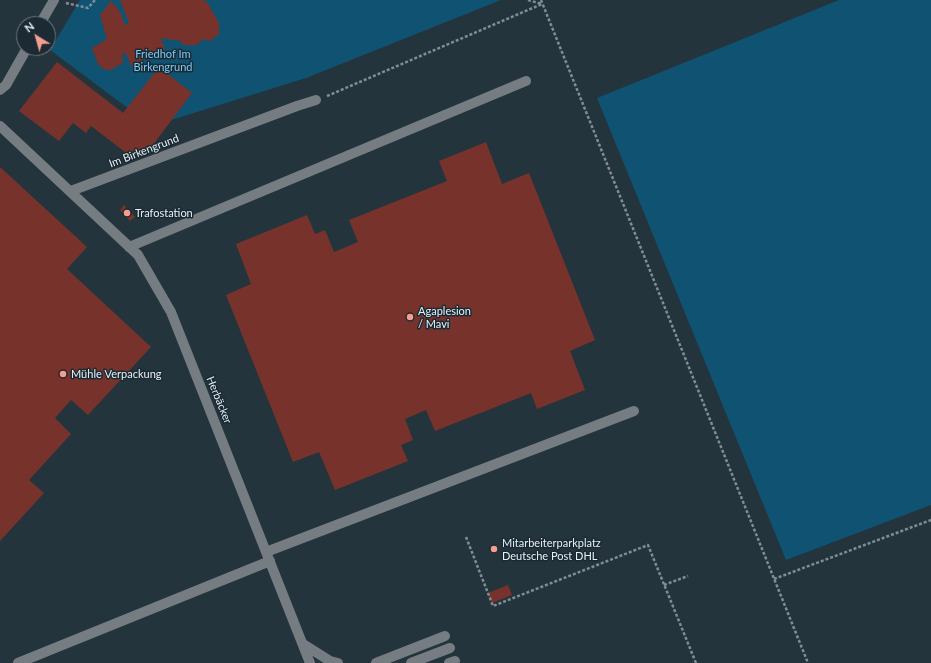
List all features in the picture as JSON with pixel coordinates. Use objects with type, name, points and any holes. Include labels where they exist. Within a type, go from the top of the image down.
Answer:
[{"type":"street","points":[[46,16],[58,1]]},
{"type":"street","points":[[0,90],[6,85],[22,56]]},
{"type":"street","points":[[129,247],[526,81]]},
{"type":"street","name":"Im Birkengrund","points":[[71,191],[316,100]]},
{"type":"street","points":[[0,126],[71,191]]},
{"type":"street","name":"Herbäcker","points":[[71,191],[138,256],[171,312],[310,663]]},
{"type":"street","points":[[18,663],[268,556],[634,411]]},
{"type":"street","points":[[376,663],[445,636]]},
{"type":"street","points":[[303,644],[330,661],[338,663]]},
{"type":"street","points":[[411,663],[450,648]]},
{"type":"path","points":[[58,1],[88,8],[95,0]]},
{"type":"path","points":[[528,0],[542,4]]},
{"type":"path","points":[[541,0],[808,663]]},
{"type":"path","points":[[316,100],[542,4]]},
{"type":"path","points":[[774,579],[931,520]]},
{"type":"path","points":[[466,537],[493,606],[648,545],[696,663]]},
{"type":"path","points":[[664,585],[688,576]]},
{"type":"green space","name":"Friedhof Im Birkengrund","points":[[80,0],[501,0],[306,78],[152,126],[56,54],[56,40]]},
{"type":"green space","points":[[839,0],[931,0],[931,505],[786,560],[597,98]]},
{"type":"building","points":[[120,0],[203,0],[207,2],[219,23],[219,34],[210,41],[203,39],[197,45],[183,45],[181,41],[161,38],[165,49],[131,66],[126,53],[121,56],[124,62],[111,70],[103,69],[98,64],[92,48],[107,39],[100,15],[111,1],[119,10],[125,25],[129,23]]},
{"type":"building","points":[[57,62],[123,113],[159,67],[192,93],[152,146],[129,155],[91,126],[86,133],[73,123],[59,141],[19,111]]},
{"type":"building","name":"Agaplesion / Mavi","points":[[486,142],[502,184],[529,173],[595,340],[570,351],[585,390],[537,409],[531,393],[435,431],[426,410],[405,419],[413,440],[401,445],[408,461],[335,490],[319,452],[293,462],[226,295],[251,284],[236,244],[307,215],[315,234],[325,230],[334,252],[358,242],[349,220],[447,181],[439,161]]},
{"type":"building","name":"Mühle Verpackung","points":[[0,167],[87,247],[67,269],[151,347],[88,415],[71,400],[55,418],[71,434],[29,480],[44,493],[0,541]]},
{"type":"building","name":"Trafostation","points":[[124,205],[135,217],[130,221],[120,210]]},
{"type":"building","points":[[508,585],[512,595],[492,603],[488,593]]},
{"type":"place","name":"Trafostation","points":[[127,213]]},
{"type":"place","name":"Agaplesion / Mavi","points":[[410,317]]},
{"type":"place","name":"Mühle Verpackung","points":[[63,374]]},
{"type":"place","name":"Mitarbeiterparkplatz Deutsche Post DHL","points":[[494,549]]}]
